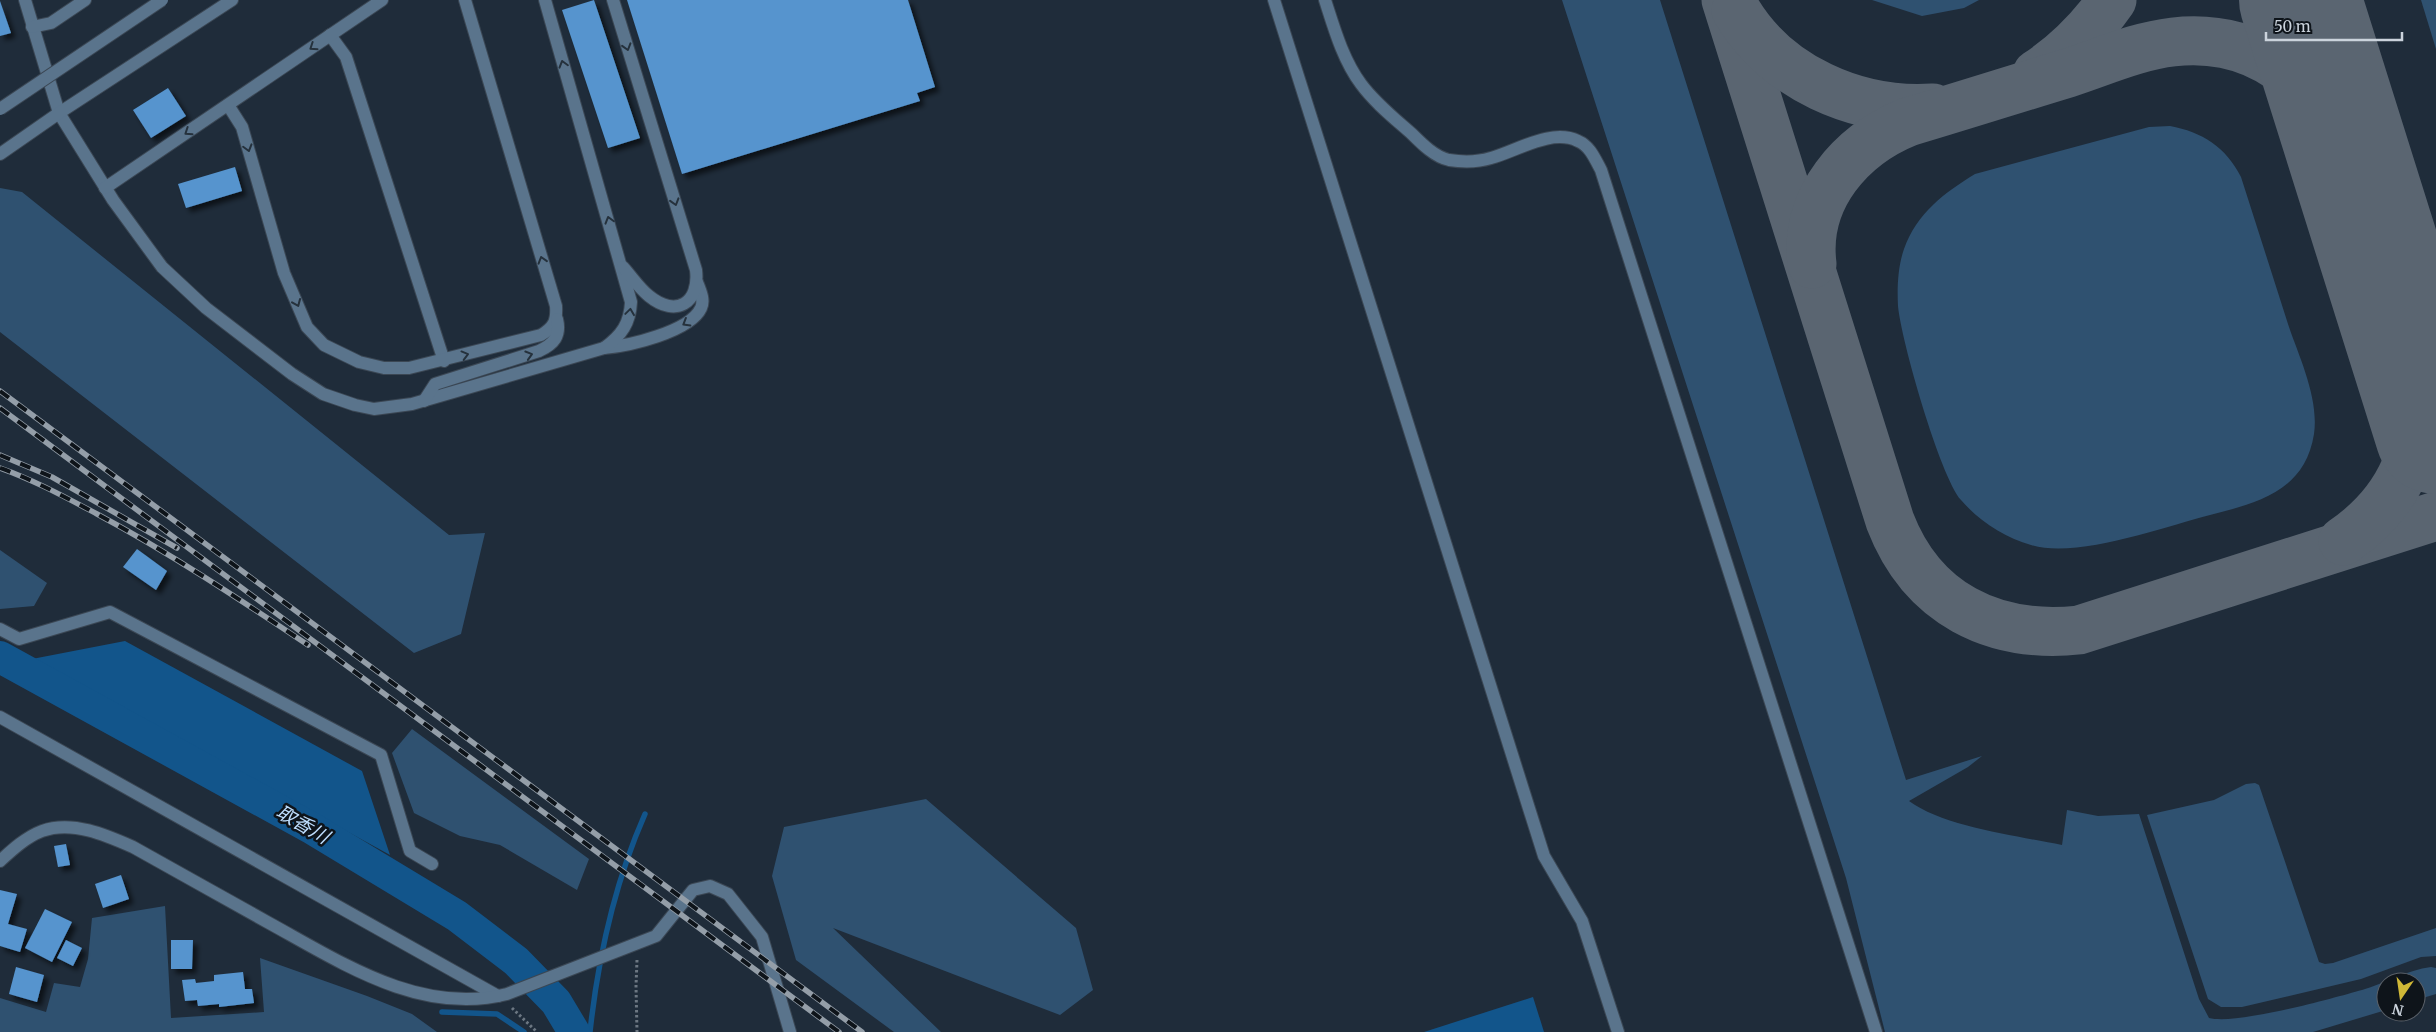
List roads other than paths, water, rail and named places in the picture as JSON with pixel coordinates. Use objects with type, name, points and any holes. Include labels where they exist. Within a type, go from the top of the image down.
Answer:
[{"type":"street","points":[[25,0],[59,113],[105,188],[162,267],[206,308],[292,374],[323,394],[355,405],[374,409],[424,401],[604,348],[624,346],[690,323],[701,308],[703,300],[697,282],[696,270],[613,0]]},
{"type":"street","points":[[32,27],[51,23],[85,0]]},
{"type":"street","points":[[0,109],[162,0]]},
{"type":"street","points":[[0,154],[59,113],[232,0]]},
{"type":"street","points":[[105,188],[382,0]]},
{"type":"street","points":[[424,401],[435,384],[539,352],[550,346],[555,340],[559,328],[556,306],[465,0]]},
{"type":"street","points":[[545,0],[623,267],[631,302],[630,318],[614,341],[604,348]]},
{"type":"street","points":[[1274,0],[1544,856],[1582,920],[1618,1032]]},
{"type":"street","points":[[1325,0],[1340,43],[1359,82],[1376,103],[1427,148],[1447,160],[1472,161],[1490,158],[1542,140],[1561,136],[1578,141],[1592,152],[1607,189],[1876,1032]]},
{"type":"street","points":[[330,35],[346,57],[444,360]]},
{"type":"street","points":[[228,105],[242,127],[284,273],[307,328],[324,345],[368,364],[384,368],[409,368],[542,335],[550,329],[557,319]]},
{"type":"street","points":[[623,267],[651,298],[664,304],[677,306],[687,302],[694,294],[697,282]]},
{"type":"street","points":[[0,629],[20,639],[110,612],[381,755],[410,851],[432,864]]},
{"type":"street","points":[[0,717],[497,996]]},
{"type":"street","points":[[0,861],[18,845],[42,831],[70,828],[99,832],[133,847],[354,970],[410,992],[455,1000],[497,996],[656,936],[693,890],[710,886],[728,894],[762,937],[790,1032]]},
{"type":"waterway","name":"取香川","points":[[0,657],[313,829],[457,916],[516,961],[556,1002],[574,1032]]},
{"type":"waterway","points":[[590,1032],[593,1004],[609,921],[625,866],[645,814]]},
{"type":"waterway","points":[[442,1012],[497,1014],[524,1032]]},
{"type":"railway","points":[[0,391],[862,1032]]},
{"type":"railway","points":[[0,408],[839,1032]]},
{"type":"railway","points":[[0,455],[52,477],[177,548]]},
{"type":"railway","points":[[0,468],[49,489],[151,544],[308,645]]}]
